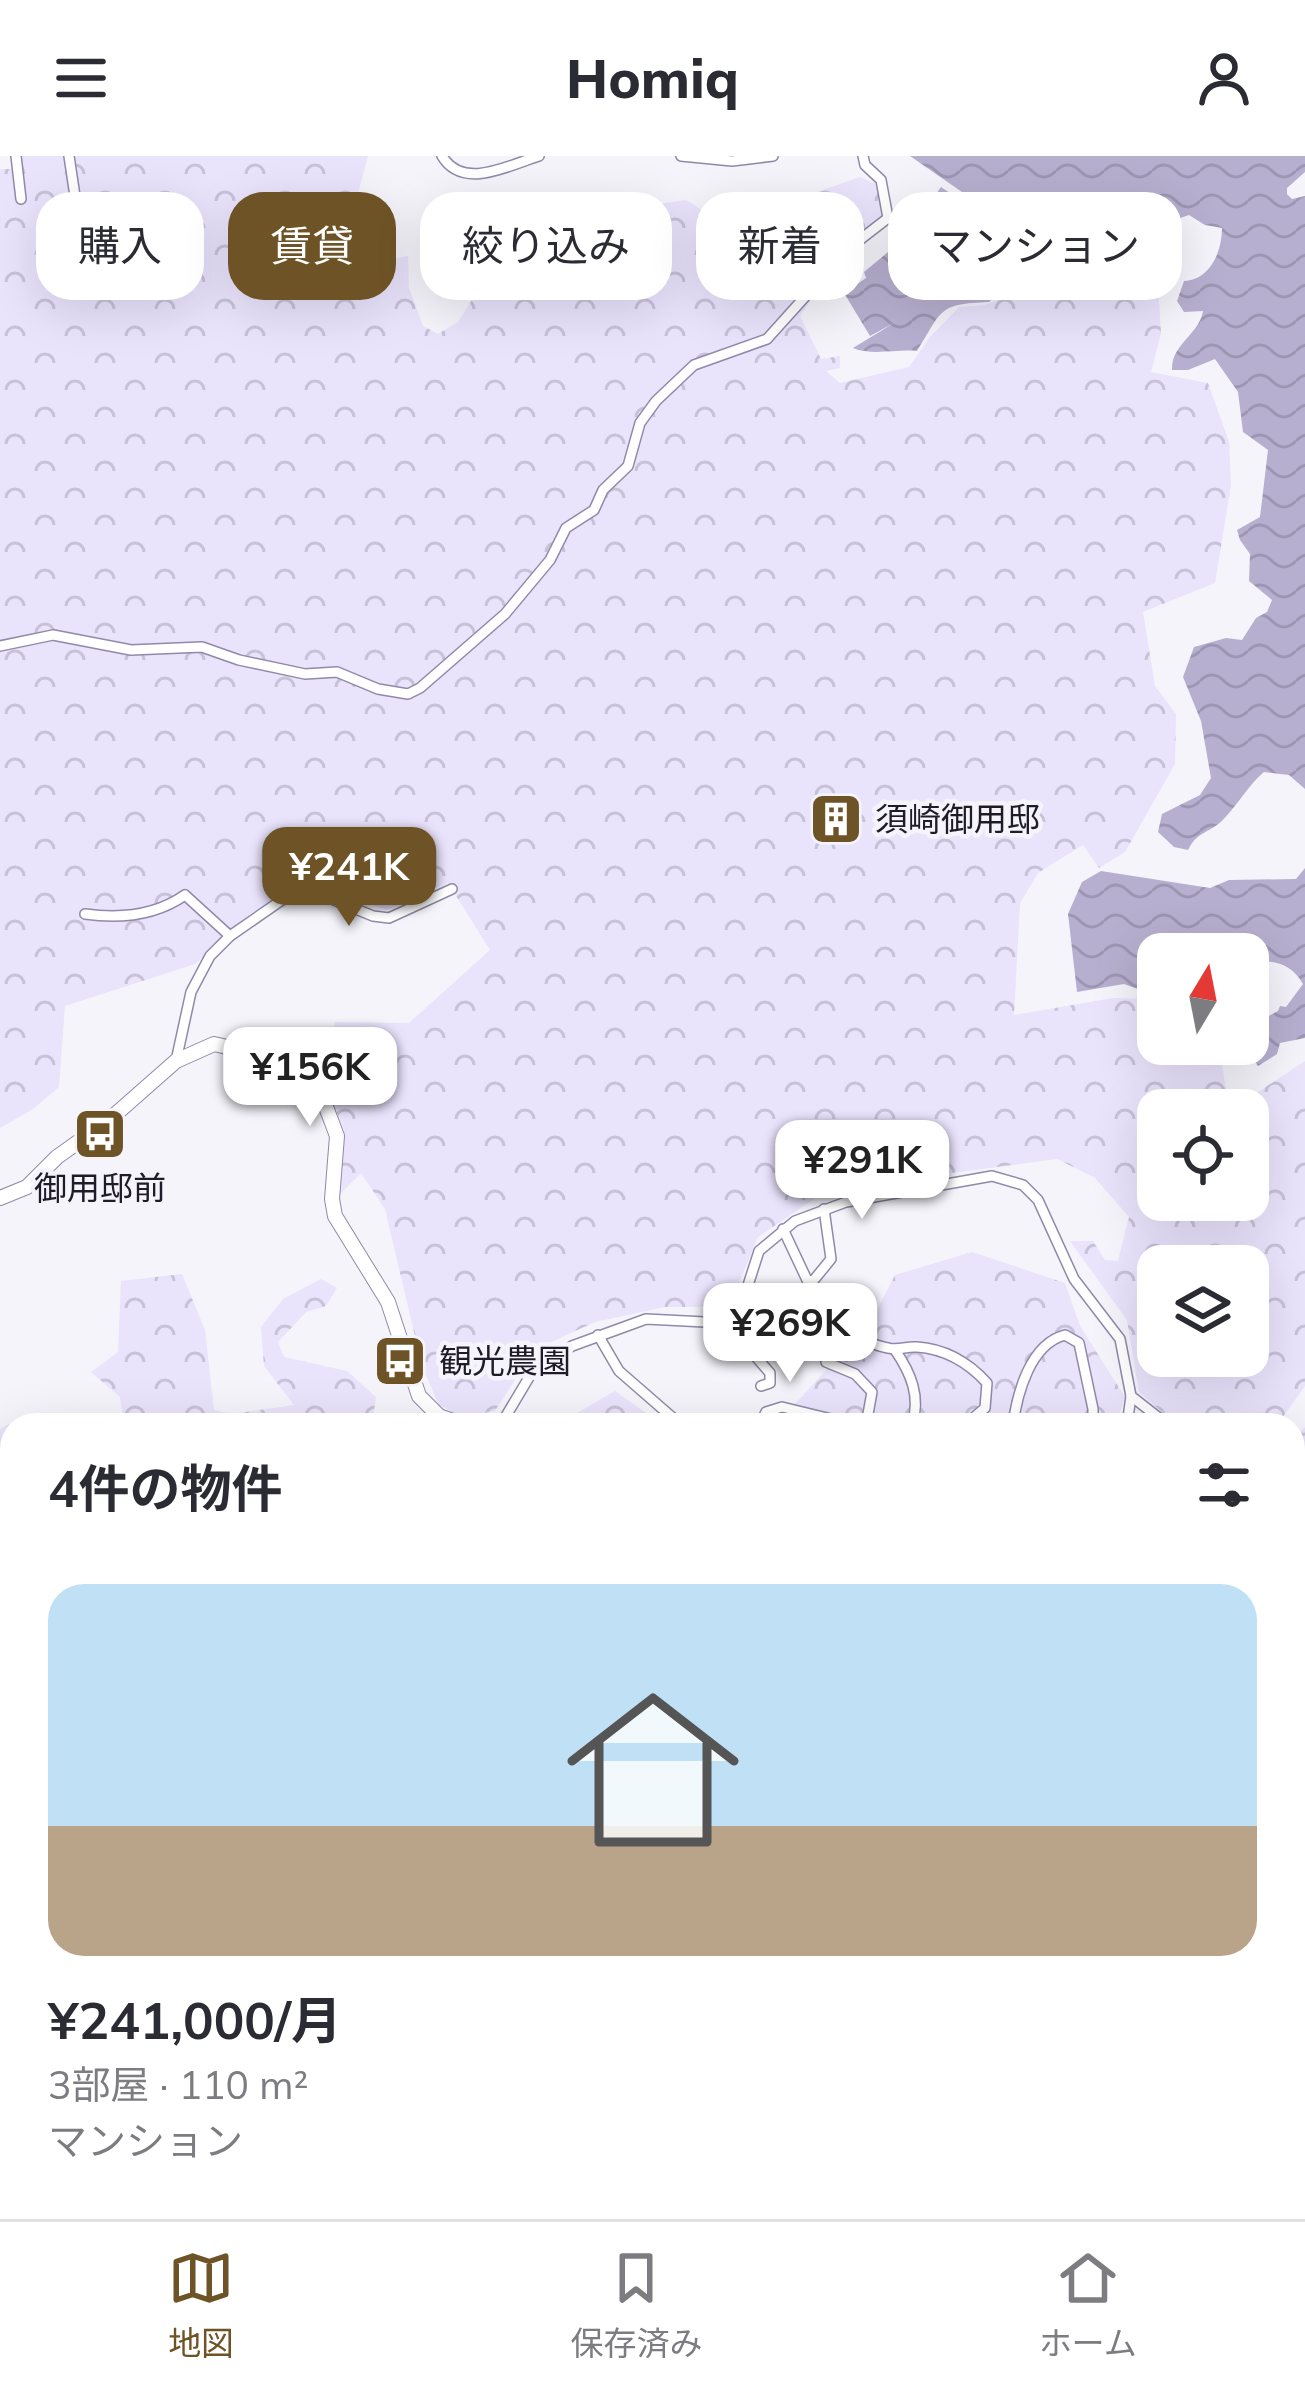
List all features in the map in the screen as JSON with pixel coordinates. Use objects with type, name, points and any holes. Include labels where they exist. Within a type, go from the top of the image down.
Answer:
[{"type":"main road","points":[[0,1198],[27,1187],[57,1156],[109,1120],[176,1061],[204,1047],[223,1043],[307,1083],[323,1099],[337,1136],[335,1216],[388,1302],[419,1396],[436,1413]]},
{"type":"street","points":[[69,156],[74,192]]},
{"type":"street","points":[[442,156],[447,165],[477,174],[539,156]]},
{"type":"street","points":[[681,156],[732,161],[773,156]]},
{"type":"street","points":[[0,646],[53,634],[131,650],[202,647],[305,674],[337,672],[408,694],[421,688],[506,614],[550,560],[566,528],[594,509],[603,490],[628,466],[640,423],[656,401],[694,365],[767,339],[848,249],[888,218],[881,180],[862,156]]},
{"type":"street","points":[[0,160],[16,158],[21,199]]},
{"type":"street","points":[[176,1061],[191,992],[210,956],[230,936],[289,896],[329,898],[389,918],[452,889]]},
{"type":"street","points":[[85,914],[110,918],[164,910],[185,895],[230,936]]},
{"type":"street","points":[[504,1413],[531,1374],[572,1346],[646,1319],[705,1322],[738,1312],[759,1251],[783,1229],[846,1202],[992,1177],[1023,1185],[1038,1200],[1074,1279],[1120,1339],[1132,1396],[1128,1413]]},
{"type":"street","points":[[783,1229],[807,1280],[812,1281],[831,1259],[824,1210]]},
{"type":"street","points":[[723,1319],[770,1373],[770,1383],[761,1386]]},
{"type":"street","points":[[598,1335],[619,1371],[667,1413]]},
{"type":"street","points":[[1014,1413],[1032,1365],[1047,1342],[1065,1335],[1079,1343],[1093,1413]]},
{"type":"street","points":[[868,1413],[872,1392],[855,1373],[826,1362],[839,1340],[849,1337],[895,1351],[910,1346],[955,1356],[987,1383],[985,1408],[979,1413]]},
{"type":"street","points":[[895,1351],[912,1381],[914,1413]]},
{"type":"street","points":[[1132,1396],[1153,1413]]},
{"type":"street","points":[[766,1413],[782,1406],[809,1413]]},
{"type":"green space","points":[[16,156],[368,156],[358,192],[228,192],[228,300],[396,300],[396,258],[408,256],[409,288],[423,326],[438,334],[458,322],[472,300],[672,300],[672,202],[686,200],[696,206],[696,300],[811,300],[800,316],[821,359],[840,356],[840,368],[826,371],[840,383],[909,367],[959,307],[998,300],[1159,300],[1161,333],[1151,372],[1208,383],[1229,442],[1231,485],[1215,583],[1143,612],[1155,686],[1176,714],[1175,764],[1125,852],[1099,868],[1083,845],[1038,873],[1020,903],[1014,1015],[1113,998],[1137,999],[1137,1065],[1222,1065],[1226,1089],[1137,1089],[1137,1221],[1269,1221],[1269,1089],[1263,1089],[1305,1061],[1305,1386],[1286,1413],[1163,1413],[1139,1392],[1127,1320],[1070,1241],[1093,1241],[1105,1260],[1118,1261],[1129,1217],[1095,1178],[1057,1159],[829,1189],[758,1237],[732,1300],[718,1307],[665,1307],[595,1322],[534,1350],[495,1411],[455,1413],[439,1405],[422,1366],[385,1209],[361,1173],[339,1195],[344,1130],[323,1080],[335,1022],[409,1023],[490,950],[448,883],[387,910],[336,893],[278,893],[195,964],[65,1006],[59,1087],[0,1128],[0,169],[17,169]]},
{"type":"green space","points":[[860,177],[878,185],[888,220],[864,238],[864,192],[817,192]]},
{"type":"green space","points":[[972,1252],[1065,1283],[1080,1326],[1125,1397],[1120,1413],[787,1413],[873,1318],[895,1275]]},
{"type":"green space","points":[[182,1274],[205,1330],[214,1410],[227,1413],[122,1413],[120,1397],[91,1372],[118,1352],[121,1281]]},
{"type":"green space","points":[[321,1279],[337,1288],[326,1306],[306,1312],[278,1342],[284,1357],[347,1371],[376,1397],[374,1413],[238,1413],[294,1405],[264,1366],[261,1327],[283,1299]]},
{"type":"green space","points":[[615,1391],[646,1413],[577,1413]]},
{"type":"water","points":[[910,156],[1305,156],[1305,172],[1287,188],[1287,194],[1292,199],[1305,196],[1305,789],[1289,775],[1264,772],[1188,850],[1174,847],[1158,832],[1162,814],[1200,795],[1211,778],[1201,721],[1183,677],[1194,647],[1226,638],[1242,640],[1272,600],[1249,581],[1250,554],[1237,530],[1260,517],[1268,450],[1243,432],[1238,392],[1215,359],[1188,370],[1172,370],[1176,353],[1203,311],[1184,312],[1177,301],[1182,300],[1184,281],[1201,276],[1213,263],[1222,228],[1189,215],[1182,217],[1182,192],[962,192]]},
{"type":"water","points":[[888,252],[888,300],[992,300],[943,312],[917,351],[860,350],[853,348],[894,323],[870,336],[848,300],[864,300],[864,272]]},
{"type":"water","points":[[1305,868],[1305,1038],[1280,1043],[1277,1054],[1269,1059],[1269,1016],[1280,1006],[1286,1007],[1303,984],[1292,971],[1269,963],[1269,933],[1137,933],[1137,989],[1124,984],[1077,992],[1068,914],[1082,882],[1101,871],[1210,888],[1229,880],[1296,879]]},
{"type":"place","name":"須崎御用邸","points":[[836,819]]},
{"type":"place","name":"御用邸前","points":[[100,1134]]},
{"type":"place","name":"観光農園","points":[[400,1361]]}]
